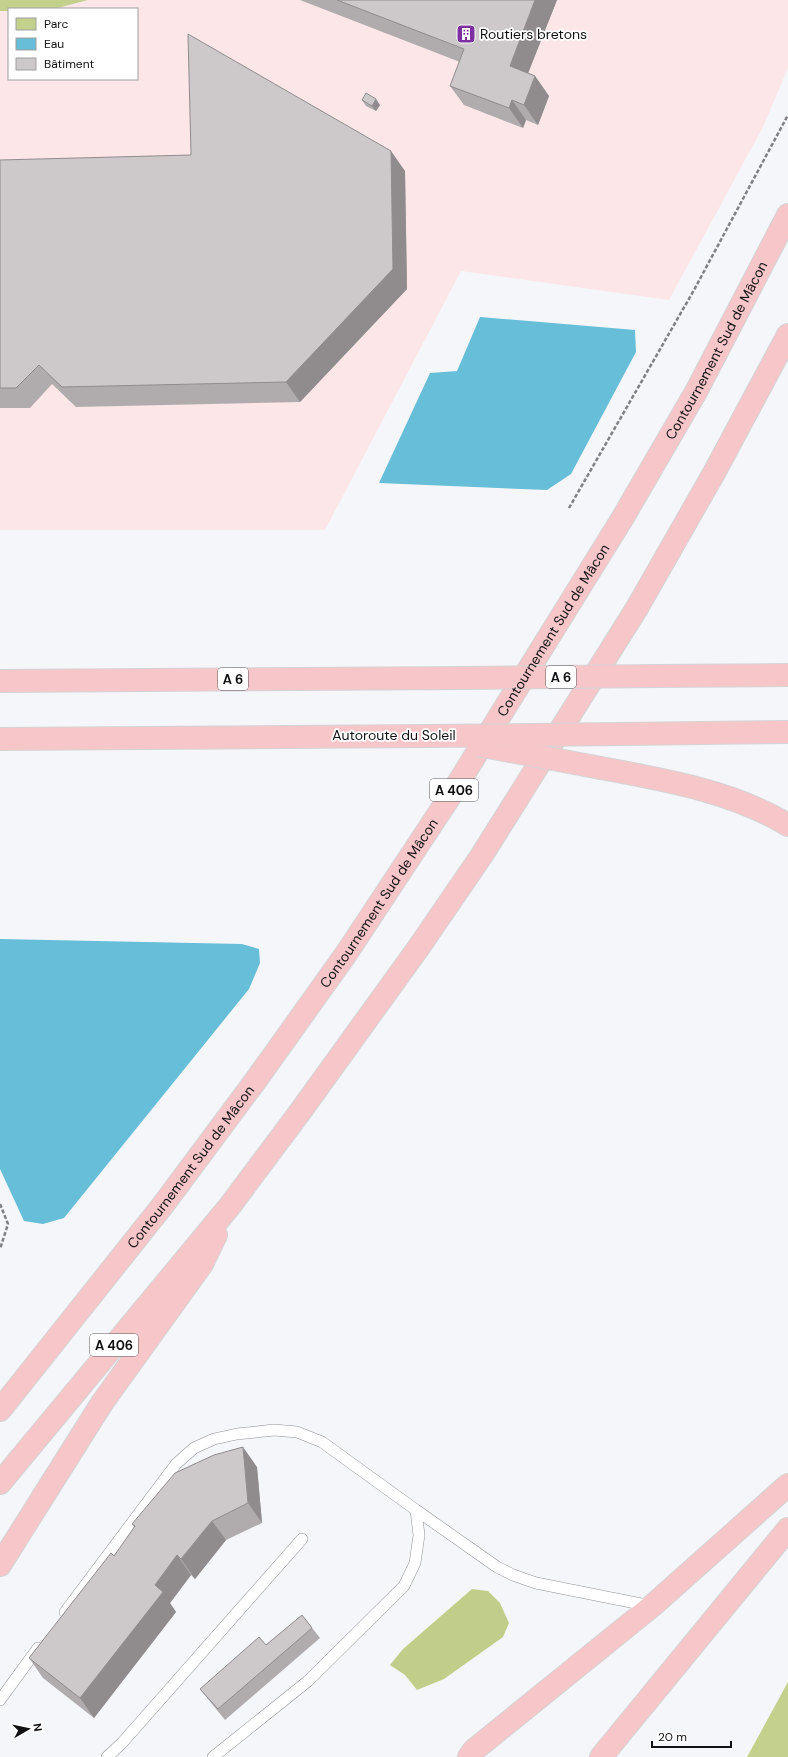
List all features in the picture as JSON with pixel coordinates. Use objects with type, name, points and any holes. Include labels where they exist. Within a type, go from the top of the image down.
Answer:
[{"type":"highway","name":"Contournement Sud de Mâcon","points":[[0,1410],[163,1205],[256,1080],[346,954],[449,798],[634,499],[697,390],[788,215]]},
{"type":"highway","name":"A 406","points":[[0,1483],[229,1207],[360,1030],[482,855],[637,608],[714,473],[788,335]]},
{"type":"highway","name":"A 6","points":[[0,680],[788,675]]},
{"type":"highway","name":"Autoroute du Soleil","points":[[0,739],[788,732]]},
{"type":"highway","points":[[427,736],[674,782],[715,793],[749,806],[788,825]]},
{"type":"highway","points":[[0,1565],[102,1403],[202,1264],[229,1207]]},
{"type":"highway","points":[[0,1395],[65,1328]]},
{"type":"highway","points":[[761,1510],[788,1475]]},
{"type":"highway","points":[[469,1757],[474,1750],[652,1606],[788,1486]]},
{"type":"highway","points":[[601,1757],[788,1529]]},
{"type":"lane","points":[[57,1624],[176,1464],[194,1448],[214,1439],[237,1434],[274,1430],[297,1432],[322,1442],[497,1567],[513,1575],[536,1583],[652,1606]]},
{"type":"lane","points":[[213,1757],[308,1681],[404,1586],[415,1563],[419,1535],[416,1510]]},
{"type":"lane","points":[[107,1757],[122,1743],[302,1539]]},
{"type":"lane","points":[[0,1700],[43,1643]]},
{"type":"path","points":[[569,508],[694,290],[788,115]]},
{"type":"path","points":[[0,1204],[8,1224],[0,1249]]},
{"type":"shaded area","points":[[88,0],[788,0],[788,68],[763,127],[669,300],[461,271],[325,530],[0,530],[0,11],[8,11],[8,80],[138,80],[138,8],[58,8]]},
{"type":"green space","points":[[0,0],[88,0],[58,8],[8,8],[8,11],[0,11]]},
{"type":"green space","points":[[472,1589],[488,1591],[500,1603],[509,1623],[503,1637],[444,1679],[417,1690],[405,1675],[390,1665],[403,1649]]},
{"type":"green space","points":[[788,1682],[788,1757],[747,1757]]},
{"type":"water","points":[[480,317],[635,330],[636,352],[571,474],[547,490],[379,483],[430,373],[457,371]]},
{"type":"water","points":[[0,939],[242,944],[259,949],[260,963],[249,989],[64,1218],[43,1224],[24,1221],[0,1169]]},
{"type":"building","name":"Routiers bretons","points":[[337,0],[535,0],[510,66],[535,76],[524,105],[512,100],[509,108],[450,86],[464,49]]},
{"type":"building","points":[[188,34],[391,151],[393,269],[286,382],[62,387],[39,365],[16,388],[0,388],[0,160],[191,155]]},
{"type":"building","points":[[366,93],[376,99],[372,106],[362,100]]},
{"type":"building","points":[[243,1447],[248,1503],[212,1521],[181,1559],[177,1555],[155,1585],[163,1592],[80,1698],[29,1658],[111,1553],[114,1556],[135,1526],[132,1524],[175,1473],[214,1455]]},
{"type":"building","points":[[302,1615],[312,1628],[218,1709],[200,1689],[259,1637],[266,1645]]},
{"type":"place","name":"Routiers bretons","points":[[466,34]]}]
